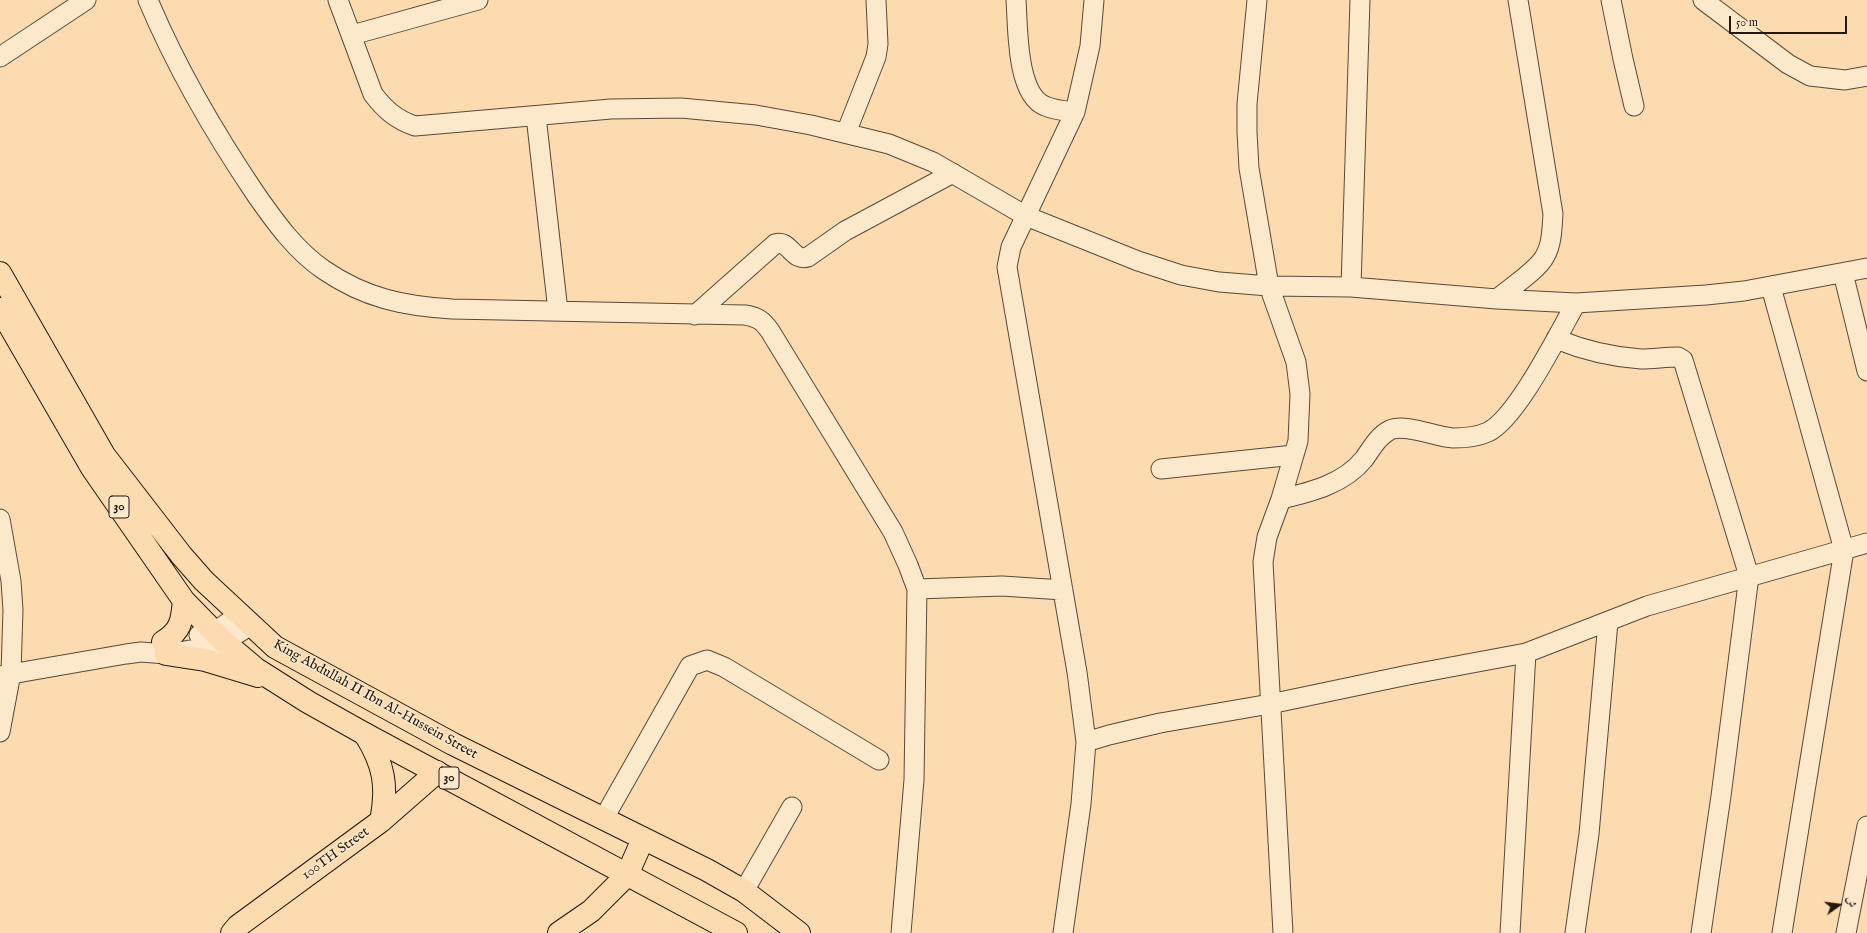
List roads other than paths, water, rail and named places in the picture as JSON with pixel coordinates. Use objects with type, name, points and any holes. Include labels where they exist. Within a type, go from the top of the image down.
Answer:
[{"type":"main road","name":"King Abdullah II Ibn Al-Hussein Street","points":[[0,273],[104,455],[182,556],[204,581],[280,651],[453,744],[604,818],[744,891],[799,933]]},
{"type":"main road","name":"30","points":[[0,309],[92,468],[184,601],[219,637],[271,680],[366,734],[736,933]]},
{"type":"main road","points":[[184,601],[181,622],[165,648],[271,680]]},
{"type":"main road","points":[[366,734],[375,750],[384,779],[384,803],[381,821]]},
{"type":"main road","name":"100TH Street","points":[[232,933],[238,926],[381,821],[437,772],[453,744]]},
{"type":"main road","points":[[559,933],[591,911],[628,875],[643,839]]},
{"type":"street","points":[[0,57],[86,0]]},
{"type":"street","points":[[148,0],[172,53],[194,94],[242,173],[296,247],[323,269],[359,290],[384,300],[418,307],[452,310],[745,315],[756,316],[762,320],[893,532],[908,564],[917,589],[914,780],[901,933]]},
{"type":"street","points":[[338,0],[373,94],[380,104],[394,117],[415,126],[611,109],[681,108],[756,115],[811,124],[889,144],[933,162],[1026,216],[1138,261],[1181,275],[1219,282],[1269,286],[1351,287],[1497,299],[1576,303],[1706,295],[1771,287],[1867,268]]},
{"type":"street","points":[[352,35],[478,0]]},
{"type":"street","points":[[846,133],[876,57],[878,44],[876,0]]},
{"type":"street","points":[[1016,0],[1021,61],[1028,89],[1035,99],[1044,106],[1075,112]]},
{"type":"street","points":[[1063,933],[1081,804],[1086,742],[1077,672],[1008,283],[1007,267],[1011,247],[1075,112],[1090,46],[1094,0]]},
{"type":"street","points":[[1257,0],[1247,104],[1249,168],[1269,286],[1296,362],[1300,394],[1298,441],[1281,500],[1267,537],[1263,562],[1283,933]]},
{"type":"street","points":[[1351,287],[1360,0]]},
{"type":"street","points":[[1497,299],[1537,267],[1545,256],[1552,234],[1553,214],[1518,0]]},
{"type":"street","points":[[1611,0],[1634,106]]},
{"type":"street","points":[[1703,0],[1788,64],[1810,76],[1845,80],[1867,76]]},
{"type":"street","points":[[536,116],[558,311]]},
{"type":"street","points":[[696,315],[775,244],[786,244],[798,258],[803,259],[840,234],[953,173]]},
{"type":"street","points":[[1843,273],[1867,371]]},
{"type":"street","points":[[1771,287],[1844,550],[1782,933]]},
{"type":"street","points":[[1281,500],[1317,490],[1341,478],[1363,459],[1370,448],[1383,435],[1392,429],[1414,429],[1427,434],[1468,438],[1489,432],[1506,418],[1517,403],[1576,303]]},
{"type":"street","points":[[1556,339],[1581,349],[1604,354],[1641,359],[1678,357],[1682,360],[1686,365],[1749,576],[1722,796],[1701,933]]},
{"type":"street","points":[[1161,469],[1294,456]]},
{"type":"street","points":[[0,519],[13,610],[0,732]]},
{"type":"street","points":[[1086,742],[1160,723],[1270,704],[1408,675],[1526,653],[1647,606],[1867,543]]},
{"type":"street","points":[[917,589],[1002,586],[1063,590]]},
{"type":"street","points":[[6,674],[165,648],[219,637],[246,620]]},
{"type":"street","points":[[1575,933],[1589,834],[1608,622]]},
{"type":"street","points":[[1510,933],[1526,653]]},
{"type":"street","points":[[604,818],[690,666],[706,660],[724,666],[879,760]]},
{"type":"street","points":[[744,891],[792,807]]},
{"type":"street","points":[[1846,933],[1867,826]]}]
